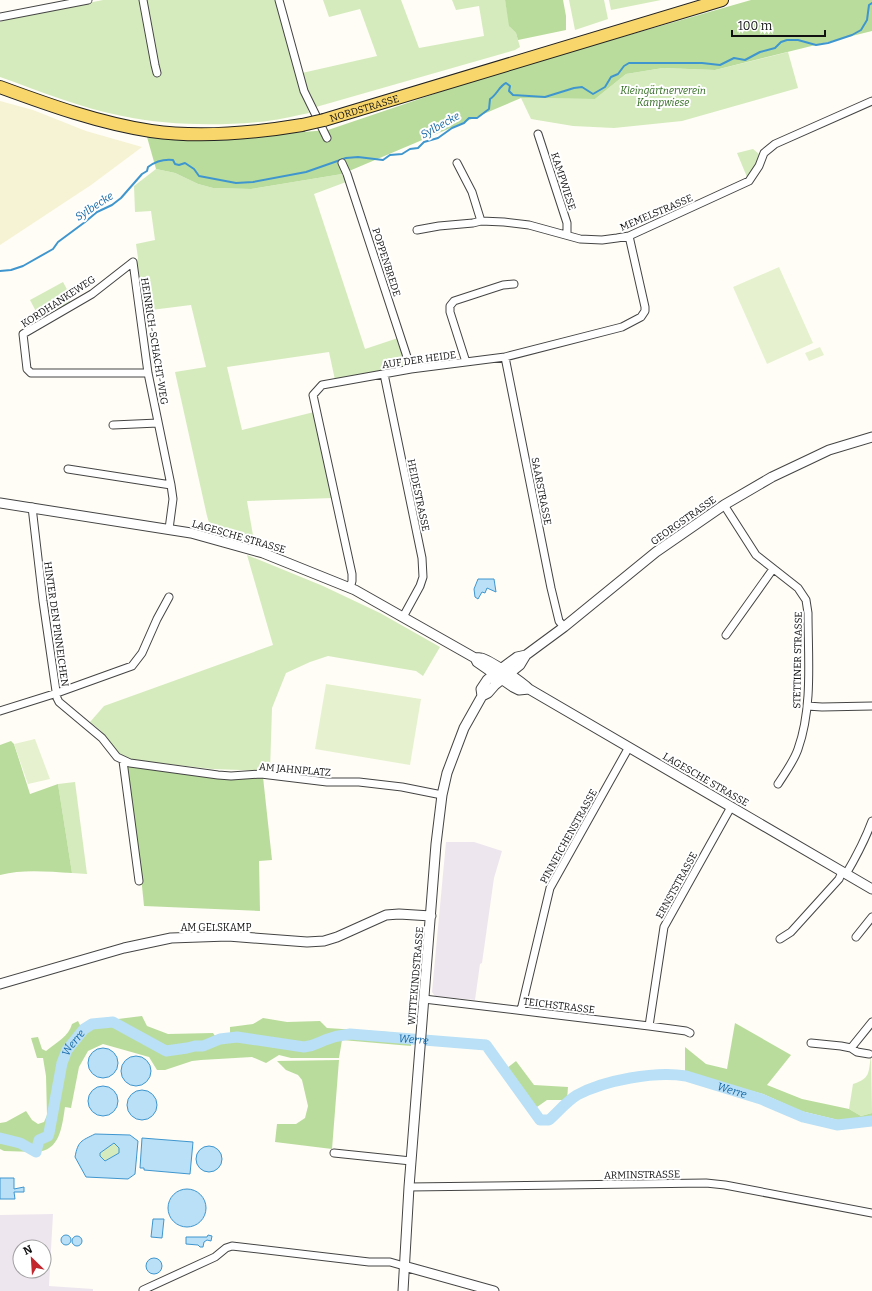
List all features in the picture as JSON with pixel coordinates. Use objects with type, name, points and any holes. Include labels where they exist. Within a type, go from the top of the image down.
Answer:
[{"type":"main road","name":"NORDSTRASSE","points":[[0,87],[78,114],[152,131],[220,134],[268,130],[324,120],[722,0]]},
{"type":"street","points":[[0,17],[88,0]]},
{"type":"street","points":[[143,0],[157,73]]},
{"type":"street","points":[[279,0],[304,91],[327,138]]},
{"type":"street","name":"MEMELSTRASSE","points":[[417,230],[480,221],[529,225],[580,239],[594,240],[629,236],[749,181],[759,166],[764,153],[775,144],[872,101]]},
{"type":"street","name":"KAMPWIESE","points":[[538,134],[567,223],[567,235]]},
{"type":"street","name":"POPPENBREDE","points":[[342,163],[347,174],[411,369]]},
{"type":"street","points":[[457,163],[472,192],[480,221]]},
{"type":"street","name":"AUF DER HEIDE","points":[[350,588],[352,574],[313,396],[322,385],[411,369],[505,357],[622,327],[641,317],[645,311],[629,236]]},
{"type":"street","name":"HEINRICH-SCHACHT-WEG","points":[[133,262],[148,373],[173,499],[169,529]]},
{"type":"street","name":"KORDHANKEWEG","points":[[133,262],[122,269],[92,294],[24,334],[26,369],[31,373],[148,373]]},
{"type":"street","points":[[466,362],[450,312],[450,306],[454,301],[503,285],[514,284]]},
{"type":"street","name":"SAARSTRASSE","points":[[505,357],[551,588],[559,621],[564,627]]},
{"type":"street","name":"HEIDESTRASSE","points":[[384,374],[422,558],[423,577],[420,586],[403,617]]},
{"type":"street","points":[[113,425],[158,423]]},
{"type":"street","name":"GEORGSTRASSE","points":[[501,674],[517,657],[526,655],[564,627],[656,552],[724,505],[772,477],[829,450],[872,437]]},
{"type":"street","points":[[68,469],[171,485]]},
{"type":"street","name":"LAGESCHE STRASSE","points":[[0,502],[202,535],[263,553],[350,588],[475,658],[477,662],[524,684],[529,690],[872,889]]},
{"type":"street","name":"STETTINER STRASSE","points":[[724,505],[756,555],[798,588],[806,600],[808,613],[808,706],[798,750],[778,784]]},
{"type":"street","name":"HINTER DEN PINNEICHEN","points":[[32,507],[43,601],[56,693],[59,702],[102,738],[117,757],[123,761]]},
{"type":"street","points":[[726,635],[773,569]]},
{"type":"street","points":[[0,711],[132,666],[142,653],[157,619],[169,597]]},
{"type":"street","name":"WITTEKINDSTRASSE","points":[[403,1291],[409,1187],[421,1033],[437,838],[442,795],[447,773],[464,728],[482,696],[481,689],[488,680],[501,674]]},
{"type":"street","points":[[808,706],[872,706]]},
{"type":"street","name":"PINNEICHENSTRASSE","points":[[521,1010],[550,888],[629,747]]},
{"type":"street","points":[[123,761],[139,881]]},
{"type":"street","name":"AM JAHNPLATZ","points":[[123,761],[231,776],[261,774],[327,782],[358,782],[402,787],[442,795]]},
{"type":"street","name":"ERNSTSTRASSE","points":[[649,1026],[664,927],[731,807]]},
{"type":"street","points":[[780,939],[791,932],[844,873],[861,847],[872,821]]},
{"type":"street","name":"AM GELSKAMP","points":[[0,984],[124,948],[171,938],[228,936],[307,942],[324,941],[337,937],[386,915],[398,914],[431,916]]},
{"type":"street","points":[[856,937],[872,917]]},
{"type":"street","name":"TEICHSTRASSE","points":[[424,999],[649,1026],[686,1031],[690,1033]]},
{"type":"street","points":[[850,1048],[872,1022]]},
{"type":"street","points":[[811,1043],[850,1048],[857,1052],[869,1054]]},
{"type":"street","points":[[334,1154],[411,1161]]},
{"type":"street","name":"ARMINSTRASSE","points":[[409,1187],[706,1183],[725,1185],[872,1213]]},
{"type":"street","points":[[143,1290],[215,1257],[226,1248],[232,1246],[369,1262],[390,1262],[494,1291]]},
{"type":"shaded area","points":[[0,101],[33,110],[86,131],[142,147],[91,185],[0,245]]},
{"type":"shaded area","points":[[446,842],[474,842],[502,851],[494,878],[482,963],[480,964],[475,1000],[435,996],[432,992]]},
{"type":"shaded area","points":[[53,1214],[52,1239],[12,1239],[12,1279],[49,1279],[49,1286],[93,1289],[93,1291],[0,1291],[0,1215]]},
{"type":"green space","points":[[103,0],[278,0],[309,113],[271,121],[241,123],[190,124],[155,121],[106,113],[60,99],[0,77],[0,22]]},
{"type":"green space","points":[[323,0],[401,0],[419,48],[484,36],[479,6],[456,10],[452,0],[505,0],[510,27],[516,33],[520,47],[515,50],[316,107],[311,101],[302,73],[377,56],[360,9],[329,17]]},
{"type":"green space","points":[[505,0],[563,0],[566,16],[566,30],[518,40],[516,33],[509,26]]},
{"type":"green space","points":[[569,0],[604,0],[608,19],[575,30]]},
{"type":"green space","points":[[609,0],[661,0],[611,10]]},
{"type":"green space","points":[[751,0],[872,0],[872,31],[715,70],[663,68],[626,74],[595,99],[521,98],[342,174],[251,189],[213,188],[198,184],[175,173],[156,169],[147,137],[215,139],[328,130],[493,74]]},
{"type":"green space","name":"Kleingärtnerverein Kampwiese","points":[[788,52],[798,88],[682,121],[614,128],[573,126],[531,119],[521,98],[595,99],[626,74],[663,68],[715,70]]},
{"type":"green space","points":[[753,149],[759,154],[758,160],[752,172],[747,177],[737,153]]},
{"type":"green space","points":[[156,169],[175,173],[198,184],[213,188],[251,189],[342,174],[346,182],[314,194],[365,349],[398,338],[406,364],[406,366],[335,380],[329,352],[227,367],[242,430],[314,412],[333,498],[247,501],[254,541],[211,529],[207,516],[175,372],[206,367],[191,305],[143,311],[136,244],[155,240],[151,211],[135,212],[134,186]]},
{"type":"green space","points":[[779,267],[813,343],[767,364],[733,287]]},
{"type":"green space","points":[[63,282],[70,295],[70,304],[41,321],[30,300]]},
{"type":"green space","points":[[820,347],[824,355],[809,361],[805,353]]},
{"type":"green space","points":[[247,555],[323,586],[380,613],[440,647],[423,676],[416,671],[328,656],[286,673],[272,708],[270,771],[212,769],[133,760],[121,756],[100,730],[90,722],[104,706],[273,645]]},
{"type":"green space","points":[[326,684],[421,699],[410,765],[315,749]]},
{"type":"green space","points":[[35,739],[50,779],[28,784],[14,744]]},
{"type":"green space","points":[[11,741],[14,744],[30,794],[58,784],[72,873],[27,871],[0,875],[0,745]]},
{"type":"green space","points":[[128,766],[263,777],[272,860],[259,861],[260,911],[144,906],[140,866],[126,770]]},
{"type":"green space","points":[[75,782],[87,874],[72,873],[58,784]]},
{"type":"green space","points":[[142,1016],[147,1026],[168,1034],[213,1033],[215,1036],[230,1035],[230,1027],[253,1024],[263,1018],[287,1022],[320,1021],[327,1028],[411,1035],[411,1046],[342,1040],[339,1058],[291,1058],[279,1055],[266,1063],[252,1057],[201,1060],[192,1061],[165,1070],[157,1070],[149,1057],[103,1044],[88,1051],[79,1067],[71,1108],[65,1107],[61,1130],[55,1143],[44,1151],[36,1152],[4,1151],[0,1149],[0,1123],[6,1122],[26,1111],[32,1120],[38,1124],[44,1122],[47,1115],[46,1076],[43,1058],[37,1058],[31,1038],[38,1037],[42,1049],[46,1051],[62,1039],[72,1024],[78,1021],[81,1027],[110,1025],[118,1019]]},
{"type":"green space","points":[[735,1023],[791,1055],[767,1085],[802,1099],[849,1109],[861,1116],[872,1113],[872,1118],[866,1120],[838,1120],[801,1111],[763,1094],[685,1073],[685,1047],[706,1064],[727,1069]]},
{"type":"green space","points":[[871,1056],[872,1113],[861,1116],[849,1109],[853,1084],[859,1082],[868,1074]]},
{"type":"green space","points":[[339,1060],[332,1149],[275,1142],[277,1124],[296,1124],[305,1118],[308,1106],[302,1080],[298,1075],[286,1070],[277,1061]]},
{"type":"green space","points":[[516,1061],[534,1085],[568,1087],[567,1100],[547,1100],[537,1107],[507,1068]]},
{"type":"green space","points":[[114,1143],[119,1148],[119,1153],[105,1161],[100,1156],[100,1153]]},
{"type":"water","points":[[478,579],[494,579],[496,592],[487,588],[485,593],[482,592],[478,599],[475,597],[474,589]]},
{"type":"water","points":[[103,1048],[109,1049],[117,1057],[117,1069],[109,1077],[103,1078],[97,1077],[89,1069],[88,1063],[89,1057],[97,1049]]},
{"type":"water","points":[[136,1056],[142,1057],[150,1065],[150,1077],[142,1085],[136,1086],[130,1085],[122,1077],[121,1071],[122,1065],[130,1057]]},
{"type":"water","points":[[103,1086],[114,1090],[118,1101],[114,1112],[103,1116],[92,1112],[88,1101],[92,1090]]},
{"type":"water","points":[[142,1090],[153,1094],[157,1105],[153,1116],[142,1120],[131,1116],[127,1105],[131,1094]]},
{"type":"water","points":[[95,1134],[130,1135],[138,1141],[135,1174],[128,1179],[86,1177],[75,1157],[77,1148],[81,1142]],"holes":[[[114,1143],[119,1148],[119,1153],[105,1161],[100,1156],[100,1153]]]},
{"type":"water","points":[[142,1138],[193,1142],[190,1174],[144,1170],[144,1168],[140,1168]]},
{"type":"water","points":[[209,1146],[218,1150],[222,1159],[218,1168],[209,1172],[200,1168],[196,1159],[200,1150]]},
{"type":"water","points":[[0,1178],[14,1178],[14,1189],[24,1187],[24,1192],[14,1192],[15,1199],[0,1199]]},
{"type":"water","points":[[183,1189],[191,1189],[198,1192],[203,1197],[206,1208],[203,1219],[198,1224],[191,1227],[183,1227],[176,1224],[171,1219],[168,1212],[168,1204],[171,1197],[176,1192]]},
{"type":"water","points":[[153,1219],[164,1219],[162,1238],[151,1237]]},
{"type":"water","points":[[64,1235],[68,1235],[71,1240],[68,1245],[64,1245],[61,1242],[61,1238]]},
{"type":"water","points":[[208,1235],[212,1236],[211,1241],[207,1240],[204,1242],[203,1247],[186,1244],[186,1237],[207,1237]]},
{"type":"water","points":[[77,1236],[82,1241],[77,1246],[72,1241]]},
{"type":"water","points":[[154,1258],[160,1260],[162,1266],[160,1272],[154,1274],[148,1272],[146,1266],[148,1260]]},
{"type":"waterway","name":"Sylbecke","points":[[0,271],[11,270],[23,266],[53,249],[58,242],[97,212],[112,205],[121,198],[142,174],[147,171],[148,167],[160,161],[173,160],[175,164],[179,165],[185,163],[194,169],[199,176],[236,183],[253,182],[306,172],[346,158],[358,157],[383,160],[390,155],[402,154],[410,149],[418,148],[424,142],[438,138],[452,128],[464,123],[469,118],[477,118],[489,109],[490,99],[506,83],[510,86],[509,91],[513,95],[545,97],[582,87],[593,94],[605,87],[611,77],[618,74],[624,66],[629,63],[702,63],[720,65],[734,58],[745,60],[760,52],[775,48],[781,42],[787,40],[798,40],[816,45],[828,43],[852,35],[861,30],[867,20],[869,5],[872,3]]},
{"type":"waterway","name":"Werre","points":[[0,1138],[20,1143],[36,1152],[39,1140],[48,1136],[49,1133],[62,1063],[67,1050],[84,1029],[92,1024],[113,1022],[166,1051],[203,1046],[220,1039],[237,1037],[304,1047],[334,1037],[350,1034],[486,1045],[540,1120],[549,1120],[573,1097],[601,1085],[630,1078],[674,1075],[686,1076],[761,1099],[803,1117],[837,1125],[872,1121]]}]
